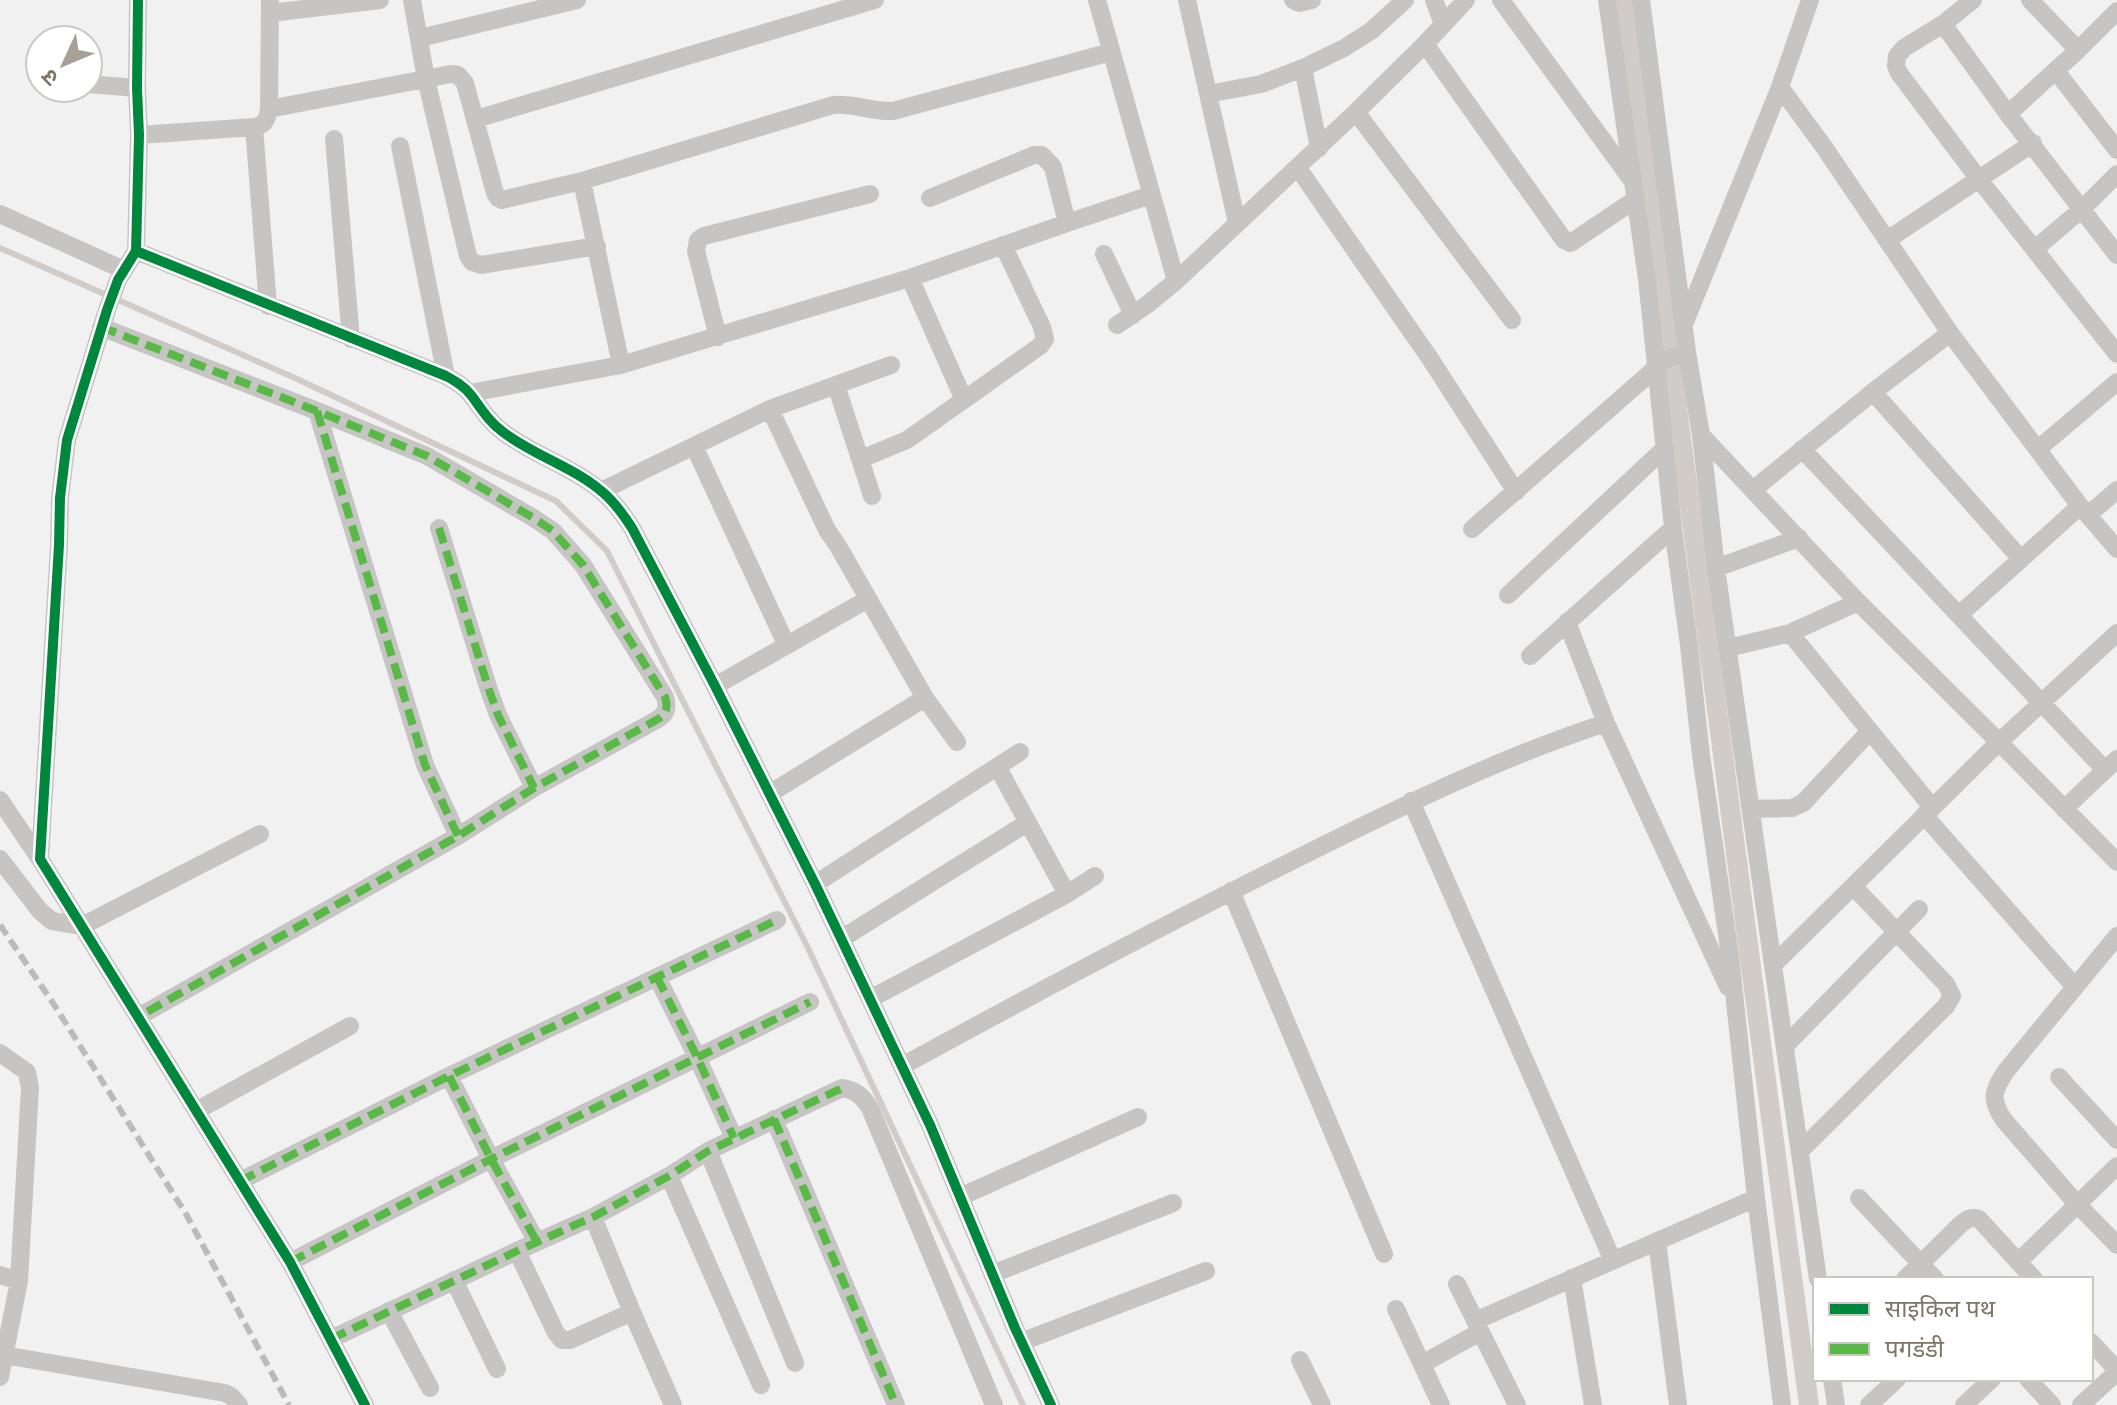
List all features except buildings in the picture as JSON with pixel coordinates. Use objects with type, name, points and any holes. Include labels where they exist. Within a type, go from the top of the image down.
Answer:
[{"type":"street","points":[[138,0],[136,251],[121,275],[104,318],[67,440],[60,498],[40,859],[290,1262],[365,1405]]},
{"type":"street","points":[[139,135],[261,126],[269,109],[270,7],[380,0]]},
{"type":"street","points":[[412,0],[426,79],[468,256],[472,262],[481,265],[597,246]]},
{"type":"street","points":[[420,38],[577,0]]},
{"type":"street","points":[[476,119],[816,8],[875,0]]},
{"type":"street","points":[[1097,0],[1176,281]]},
{"type":"street","points":[[1187,0],[1237,223]]},
{"type":"street","points":[[1293,0],[1299,3],[1312,0]]},
{"type":"street","points":[[1208,94],[1261,84],[1303,68],[1371,31],[1405,0]]},
{"type":"street","points":[[1434,0],[1443,24]]},
{"type":"street","points":[[1104,254],[1125,320],[1176,281],[1298,168],[1466,0]]},
{"type":"street","points":[[1501,0],[1635,190]]},
{"type":"street","points":[[1607,0],[1635,190],[1671,359],[1701,435],[1716,568],[1818,1277]]},
{"type":"street","points":[[1641,0],[1684,324]]},
{"type":"street","points":[[1782,1405],[1665,448],[1671,359],[1780,87],[1810,0]]},
{"type":"street","points":[[1973,0],[1943,24],[1904,48],[1897,56],[1896,66],[1978,178],[2117,354]]},
{"type":"street","points":[[2030,0],[2078,50]]},
{"type":"street","points":[[2008,114],[2117,11]]},
{"type":"street","points":[[1943,24],[2117,255]]},
{"type":"street","points":[[1425,44],[1564,240],[1570,243],[1578,238],[1635,190]]},
{"type":"street","points":[[269,109],[451,74],[462,78],[495,193],[498,198],[509,199],[582,181],[833,105],[893,111],[1111,52]]},
{"type":"street","points":[[1303,68],[1319,148]]},
{"type":"street","points":[[2056,71],[2117,150]]},
{"type":"street","points":[[104,85],[137,88]]},
{"type":"street","points":[[1780,87],[1950,333],[2117,549]]},
{"type":"street","points":[[1356,112],[1512,320]]},
{"type":"street","points":[[254,127],[268,306]]},
{"type":"street","points":[[334,139],[351,339]]},
{"type":"street","points":[[1887,240],[2033,143]]},
{"type":"street","points":[[400,146],[446,376]]},
{"type":"street","points":[[930,198],[1034,155],[1042,155],[1053,167],[1067,223]]},
{"type":"street","points":[[1298,168],[1431,360],[1516,492]]},
{"type":"street","points":[[2035,249],[2117,174]]},
{"type":"street","points":[[582,181],[621,365]]},
{"type":"street","points":[[718,337],[696,251],[698,240],[870,194]]},
{"type":"street","points":[[470,393],[621,365],[718,337],[910,278],[1151,195]]},
{"type":"street","points":[[0,214],[121,275]]},
{"type":"street","points":[[861,459],[907,440],[1040,346],[1045,339],[1003,245]]},
{"type":"street","points":[[136,251],[446,376],[470,393],[482,413],[506,435],[584,478],[621,511],[715,686],[815,884],[930,1125],[1021,1342],[1051,1405]]},
{"type":"street","points":[[910,278],[964,400]]},
{"type":"street","points":[[104,318],[427,456],[506,500],[553,531],[583,565],[668,705],[663,716],[138,1017]]},
{"type":"street","points":[[1754,489],[1950,333]]},
{"type":"street","points":[[1472,529],[1671,359]]},
{"type":"street","points":[[601,491],[770,409],[891,365]]},
{"type":"street","points":[[2038,449],[2117,382]]},
{"type":"street","points":[[836,385],[872,496]]},
{"type":"street","points":[[1873,392],[2021,559]]},
{"type":"street","points":[[770,409],[827,530],[925,698],[957,742]]},
{"type":"street","points":[[317,411],[425,765],[458,836]]},
{"type":"street","points":[[1701,435],[1858,602],[2064,809],[2114,854]]},
{"type":"street","points":[[694,446],[786,644]]},
{"type":"street","points":[[1508,595],[1665,448]]},
{"type":"street","points":[[1802,449],[2042,704],[2111,764],[2064,809]]},
{"type":"street","points":[[1959,615],[2021,559],[2084,510],[2117,490]]},
{"type":"street","points":[[439,528],[493,701],[534,788]]},
{"type":"street","points":[[1530,656],[1673,528]]},
{"type":"street","points":[[1716,568],[1799,538]]},
{"type":"street","points":[[715,686],[868,599]]},
{"type":"street","points":[[1728,648],[1790,633],[1858,602]]},
{"type":"street","points":[[1567,622],[1606,723],[1734,1000]]},
{"type":"street","points":[[1790,633],[1870,731],[1928,811],[2075,987]]},
{"type":"street","points":[[1774,964],[1999,742],[2117,633]]},
{"type":"street","points":[[769,794],[925,698]]},
{"type":"street","points":[[902,1066],[1128,943],[1411,801],[1559,738],[1606,723]]},
{"type":"street","points":[[1751,809],[1792,808],[1803,803],[1870,731]]},
{"type":"street","points":[[815,884],[1020,752]]},
{"type":"street","points":[[998,768],[1067,894]]},
{"type":"street","points":[[0,800],[45,867]]},
{"type":"street","points":[[1411,801],[1613,1261]]},
{"type":"street","points":[[841,939],[1027,823]]},
{"type":"street","points":[[0,859],[40,911],[52,921],[82,926],[260,834]]},
{"type":"street","points":[[870,999],[1095,876]]},
{"type":"street","points":[[1800,1151],[1951,1001],[1951,990],[1946,984],[1853,886]]},
{"type":"street","points":[[1231,891],[1384,1254]]},
{"type":"street","points":[[1785,1046],[1919,909]]},
{"type":"street","points":[[240,1181],[449,1076],[777,920]]},
{"type":"street","points":[[2117,936],[2006,1071],[1997,1085],[1994,1104],[2003,1119],[2077,1204],[2117,1245]]},
{"type":"street","points":[[657,977],[734,1138]]},
{"type":"street","points":[[290,1262],[810,1002]]},
{"type":"street","points":[[196,1111],[350,1026]]},
{"type":"street","points":[[0,1053],[27,1072],[30,1088],[19,1281],[0,1377]]},
{"type":"street","points":[[449,1076],[537,1242]]},
{"type":"street","points":[[2059,1077],[2117,1140]]},
{"type":"street","points":[[331,1339],[593,1217],[734,1138],[842,1088],[853,1089],[870,1108],[994,1405]]},
{"type":"street","points":[[960,1197],[1138,1117]]},
{"type":"street","points":[[774,1119],[896,1405]]},
{"type":"street","points":[[708,1151],[795,1363]]},
{"type":"street","points":[[2018,1262],[2117,1166]]},
{"type":"street","points":[[669,1176],[761,1385]]},
{"type":"street","points":[[1422,1364],[1478,1326],[1572,1278],[1756,1198]]},
{"type":"street","points":[[1859,1198],[1933,1277]]},
{"type":"street","points":[[992,1274],[1173,1203]]},
{"type":"street","points":[[593,1217],[673,1405]]},
{"type":"street","points":[[1907,1277],[1960,1225],[1974,1217],[2032,1277]]},
{"type":"street","points":[[1657,1241],[1678,1405]]},
{"type":"street","points":[[517,1251],[562,1340],[570,1340],[632,1312]]},
{"type":"street","points":[[1021,1342],[1206,1271]]},
{"type":"street","points":[[0,1275],[19,1281]]},
{"type":"street","points":[[1572,1278],[1593,1405]]},
{"type":"street","points":[[454,1280],[497,1369]]},
{"type":"street","points":[[1457,1284],[1517,1405]]},
{"type":"street","points":[[1396,1309],[1441,1405]]},
{"type":"street","points":[[389,1311],[430,1388]]},
{"type":"street","points":[[2081,1405],[2117,1371],[2093,1344]]},
{"type":"street","points":[[4,1355],[225,1393],[239,1405]]},
{"type":"street","points":[[1300,1360],[1322,1405]]},
{"type":"street","points":[[1832,1381],[1836,1405]]},
{"type":"street","points":[[1869,1405],[1895,1381]]},
{"type":"street","points":[[1964,1405],[1990,1381]]},
{"type":"street","points":[[2030,1381],[2052,1405]]},
{"type":"waterway","points":[[1623,0],[1809,1405]]},
{"type":"waterway","points":[[0,248],[295,378],[556,501],[607,551],[807,946],[1023,1405]]},
{"type":"railway","points":[[0,925],[186,1214],[289,1405]]},
{"type":"marked path","points":[[101,327],[427,456],[553,531],[583,565],[665,697],[666,704],[665,712],[658,719],[138,1017]]},
{"type":"marked path","points":[[317,411],[425,765],[458,836]]},
{"type":"marked path","points":[[439,528],[498,715],[534,788]]},
{"type":"marked path","points":[[240,1181],[449,1076],[777,920]]},
{"type":"marked path","points":[[657,977],[734,1138]]},
{"type":"marked path","points":[[290,1262],[810,1002]]},
{"type":"marked path","points":[[449,1076],[537,1242]]},
{"type":"marked path","points":[[331,1339],[593,1217],[708,1151],[842,1088]]},
{"type":"marked path","points":[[774,1119],[896,1405]]},
{"type":"cycle path","points":[[138,0],[136,251],[118,280],[107,310],[67,440],[60,498],[40,859],[290,1262],[365,1405]]},
{"type":"cycle path","points":[[136,251],[446,376],[465,389],[503,432],[589,482],[618,508],[632,528],[715,686],[815,884],[930,1125],[1015,1328],[1051,1405]]}]
